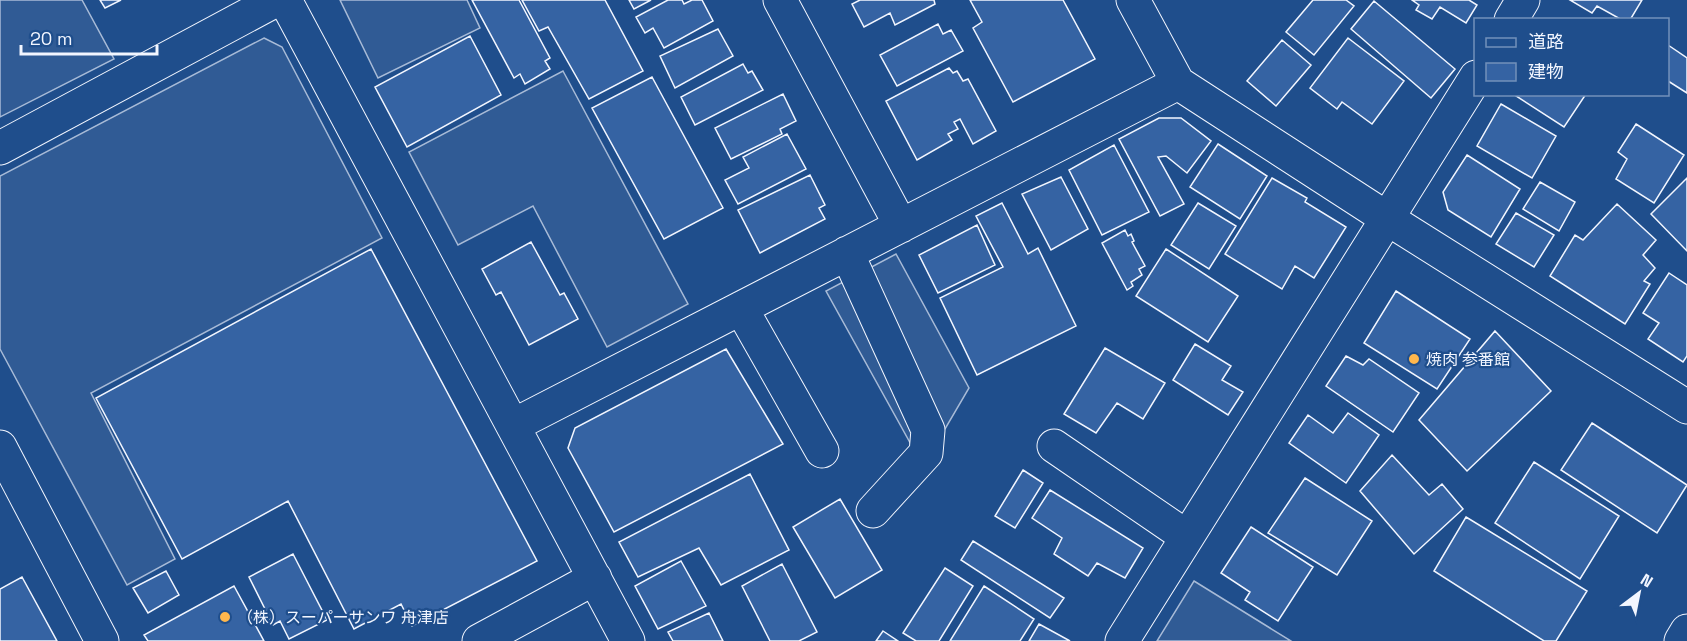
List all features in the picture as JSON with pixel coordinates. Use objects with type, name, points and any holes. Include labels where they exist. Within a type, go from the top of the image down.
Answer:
[{"type":"street","points":[[0,148],[276,0]]},
{"type":"street","points":[[285,0],[628,641]]},
{"type":"street","points":[[780,0],[901,226]]},
{"type":"street","points":[[1134,0],[1178,83],[1388,219],[1687,407]]},
{"type":"street","points":[[1512,18],[1524,0]]},
{"type":"street","points":[[1122,641],[1474,80]]},
{"type":"street","points":[[514,425],[1178,83]]},
{"type":"street","points":[[847,253],[928,430],[926,453],[873,511]]},
{"type":"street","points":[[741,308],[822,451]]},
{"type":"street","points":[[1054,446],[1188,537]]},
{"type":"street","points":[[1,453],[102,641]]},
{"type":"street","points":[[479,641],[595,578]]},
{"type":"street","points":[[1681,641],[1687,631]]},
{"type":"shaded area","points":[[0,0],[82,0],[114,59],[0,117]]},
{"type":"shaded area","points":[[340,0],[467,0],[480,28],[378,78]]},
{"type":"shaded area","points":[[264,38],[282,47],[382,238],[91,393],[175,559],[127,585],[0,349],[0,176]]},
{"type":"shaded area","points":[[563,71],[688,304],[607,347],[533,206],[458,245],[409,152]]},
{"type":"shaded area","points":[[896,254],[969,388],[945,429],[913,448],[826,291]]},
{"type":"shaded area","points":[[1194,581],[1291,641],[1157,641]]},
{"type":"building","points":[[100,0],[121,0],[105,8]]},
{"type":"building","points":[[472,0],[519,0],[550,58],[545,61],[550,69],[525,84],[520,74],[514,78]]},
{"type":"building","points":[[522,0],[605,0],[643,71],[589,99],[548,27],[539,31]]},
{"type":"building","points":[[629,0],[651,0],[634,9]]},
{"type":"building","points":[[668,0],[682,0],[684,4],[692,0],[702,0],[713,21],[664,48],[653,28],[645,33],[636,17]]},
{"type":"building","points":[[860,0],[934,0],[935,4],[895,25],[890,13],[864,27],[852,4]]},
{"type":"building","points":[[970,0],[1063,0],[1095,59],[1013,102],[973,28],[982,22]]},
{"type":"building","points":[[1313,0],[1346,0],[1354,6],[1314,55],[1286,32]]},
{"type":"building","points":[[1412,0],[1469,0],[1477,5],[1466,23],[1440,7],[1432,19],[1416,10],[1419,5]]},
{"type":"building","points":[[1570,0],[1642,0],[1631,18],[1618,18],[1597,6],[1592,13]]},
{"type":"building","points":[[1374,1],[1455,69],[1431,98],[1351,29]]},
{"type":"building","points":[[938,24],[943,34],[951,30],[963,51],[897,86],[880,55]]},
{"type":"building","points":[[718,29],[733,56],[675,88],[660,56]]},
{"type":"building","points":[[470,36],[501,95],[407,147],[375,87]]},
{"type":"building","points":[[1348,38],[1404,81],[1372,124],[1342,102],[1337,109],[1310,88]]},
{"type":"building","points":[[1282,40],[1311,65],[1276,106],[1247,81]]},
{"type":"building","points":[[1669,46],[1687,58],[1687,93],[1669,82]]},
{"type":"building","points":[[743,64],[748,73],[752,71],[763,90],[695,125],[681,97]]},
{"type":"building","points":[[949,68],[953,73],[957,71],[963,81],[968,79],[996,131],[973,144],[960,119],[954,122],[958,129],[948,134],[952,140],[917,160],[886,101]]},
{"type":"building","points":[[652,77],[723,208],[664,239],[592,108]]},
{"type":"building","points":[[783,94],[796,121],[780,129],[782,134],[731,159],[715,128]]},
{"type":"building","points":[[1516,96],[1585,96],[1564,127]]},
{"type":"building","points":[[1501,104],[1556,136],[1532,178],[1477,146]]},
{"type":"building","points":[[1159,118],[1181,118],[1211,141],[1187,173],[1166,156],[1158,157],[1184,204],[1160,216],[1119,139]]},
{"type":"building","points":[[1636,124],[1684,155],[1654,203],[1616,179],[1627,159],[1618,152]]},
{"type":"building","points":[[787,134],[806,169],[738,204],[725,180],[749,168],[743,157]]},
{"type":"building","points":[[1218,144],[1267,176],[1240,219],[1190,187]]},
{"type":"building","points":[[1114,145],[1149,212],[1102,235],[1069,170]]},
{"type":"building","points":[[1467,155],[1520,189],[1491,237],[1448,210],[1443,192]]},
{"type":"building","points":[[810,175],[825,205],[819,208],[825,219],[760,253],[738,210]]},
{"type":"building","points":[[1061,177],[1088,229],[1051,250],[1022,194]]},
{"type":"building","points":[[1272,178],[1307,198],[1305,202],[1346,227],[1314,278],[1295,266],[1282,289],[1225,254]]},
{"type":"building","points":[[1687,178],[1687,251],[1651,214]]},
{"type":"building","points":[[1540,182],[1575,202],[1559,231],[1523,209]]},
{"type":"building","points":[[1002,203],[1028,254],[1038,248],[1076,326],[977,375],[940,298],[1003,267],[976,216]]},
{"type":"building","points":[[1198,203],[1236,226],[1209,269],[1171,245]]},
{"type":"building","points":[[1617,204],[1656,240],[1643,255],[1655,268],[1644,281],[1650,284],[1625,324],[1550,276],[1575,235],[1583,240]]},
{"type":"building","points":[[1516,213],[1554,235],[1534,267],[1496,244]]},
{"type":"building","points":[[977,225],[995,265],[938,293],[919,255]]},
{"type":"building","points":[[1125,230],[1128,236],[1131,234],[1134,241],[1132,242],[1145,266],[1139,269],[1142,275],[1131,282],[1133,286],[1127,290],[1102,243]]},
{"type":"building","points":[[531,242],[560,295],[564,293],[578,319],[529,345],[501,292],[496,295],[482,269]]},
{"type":"building","points":[[371,249],[537,561],[412,626],[401,604],[354,629],[288,501],[182,559],[96,398]]},
{"type":"building","points":[[1166,249],[1238,296],[1208,342],[1136,296]]},
{"type":"building","points":[[1669,273],[1687,285],[1687,356],[1683,362],[1648,339],[1659,323],[1643,313]]},
{"type":"building","points":[[1396,291],[1470,339],[1437,389],[1364,343]]},
{"type":"building","points":[[1495,331],[1551,391],[1467,471],[1419,420]]},
{"type":"building","points":[[1195,344],[1231,366],[1222,380],[1243,392],[1228,415],[1173,380]]},
{"type":"building","points":[[1105,348],[1165,383],[1143,419],[1117,403],[1096,433],[1064,414]]},
{"type":"building","points":[[726,349],[783,444],[614,532],[568,448],[575,428]]},
{"type":"building","points":[[1346,356],[1363,365],[1369,359],[1419,393],[1393,432],[1326,386]]},
{"type":"building","points":[[1348,413],[1379,435],[1346,483],[1289,443],[1308,415],[1333,433]]},
{"type":"building","points":[[1592,423],[1687,485],[1657,533],[1561,470]]},
{"type":"building","points":[[1392,455],[1429,495],[1442,484],[1463,509],[1414,554],[1360,491]]},
{"type":"building","points":[[1534,462],[1619,516],[1580,579],[1495,523]]},
{"type":"building","points":[[1023,470],[1043,483],[1015,528],[995,516]]},
{"type":"building","points":[[750,474],[789,550],[721,585],[699,548],[638,577],[619,542]]},
{"type":"building","points":[[1305,478],[1372,521],[1337,575],[1268,533]]},
{"type":"building","points":[[1050,490],[1143,548],[1125,578],[1097,563],[1088,576],[1054,554],[1062,538],[1032,518]]},
{"type":"building","points":[[840,499],[882,570],[835,598],[793,527]]},
{"type":"building","points":[[1466,517],[1587,591],[1556,641],[1544,641],[1434,571]]},
{"type":"building","points":[[1251,527],[1313,567],[1278,621],[1245,600],[1250,592],[1221,573]]},
{"type":"building","points":[[973,541],[1064,598],[1050,618],[961,560]]},
{"type":"building","points":[[293,554],[327,620],[289,639],[280,621],[273,625],[249,577]]},
{"type":"building","points":[[681,561],[706,606],[658,629],[635,586]]},
{"type":"building","points":[[782,564],[817,632],[799,641],[770,641],[742,586]]},
{"type":"building","points":[[945,568],[973,586],[939,641],[916,641],[903,633]]},
{"type":"building","points":[[166,571],[179,595],[148,613],[133,588]]},
{"type":"building","points":[[22,577],[57,641],[0,641],[0,589]]},
{"type":"building","points":[[234,586],[264,641],[148,641],[144,635]]},
{"type":"building","points":[[984,586],[1034,619],[1020,641],[950,641]]},
{"type":"building","points":[[709,613],[723,641],[673,641],[668,632]]},
{"type":"building","points":[[1039,624],[1070,641],[1029,641]]},
{"type":"building","points":[[883,631],[898,641],[876,641]]},
{"type":"place","name":"焼肉 参番館","points":[[1414,359]]},
{"type":"place","name":"（株）スーパーサンワ 舟津店","points":[[225,617]]}]
